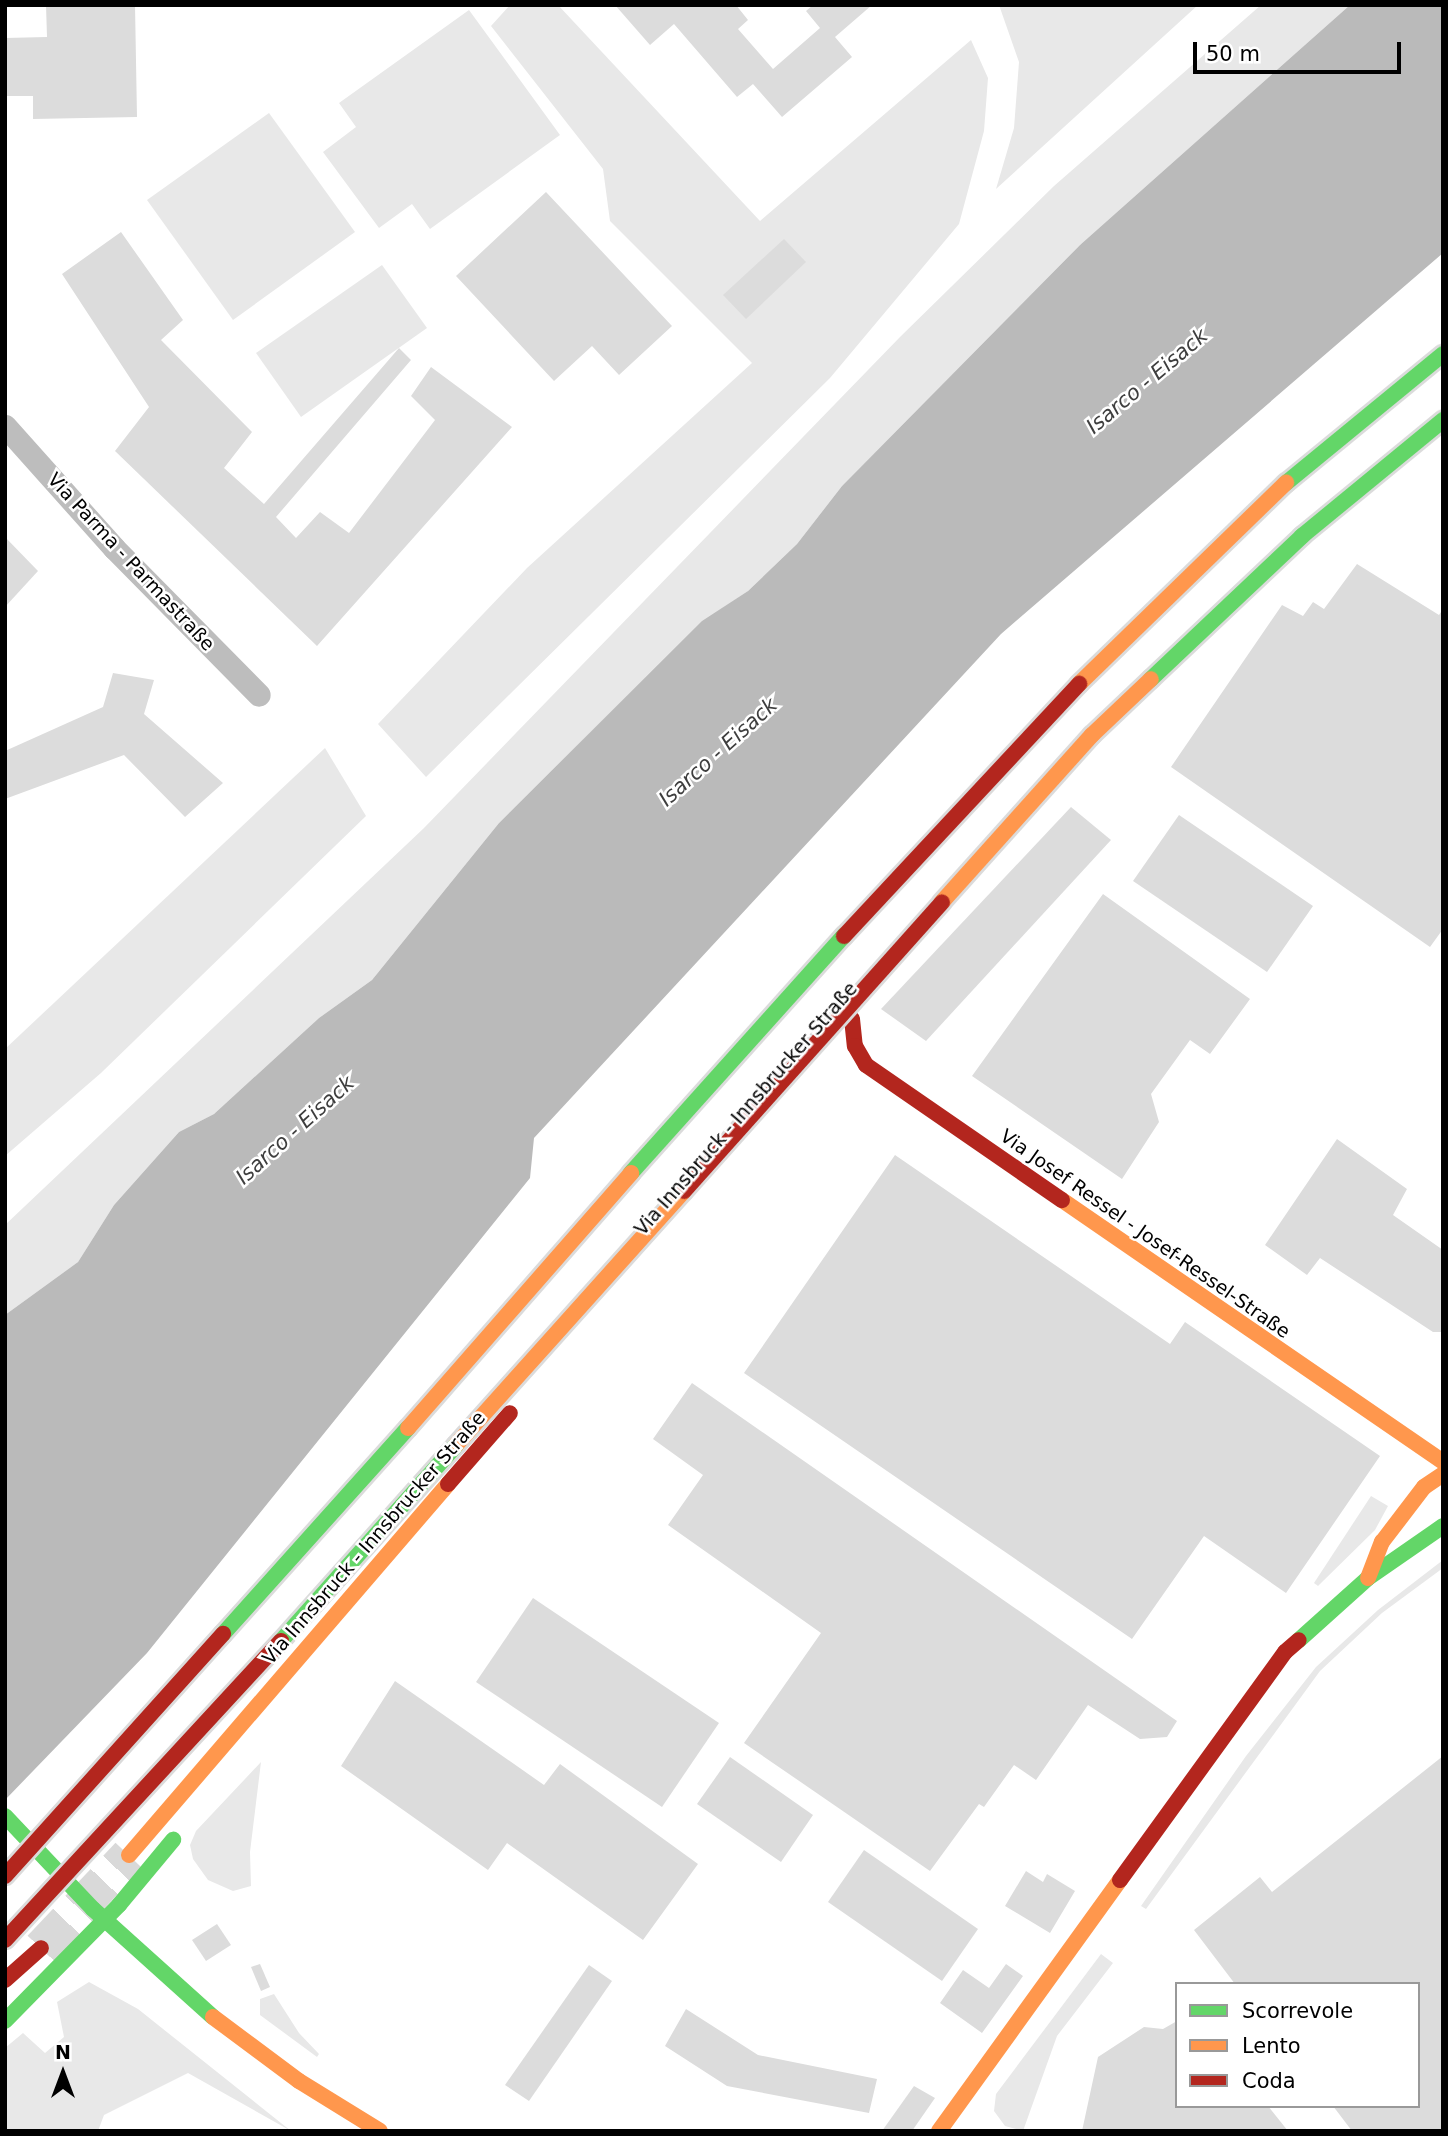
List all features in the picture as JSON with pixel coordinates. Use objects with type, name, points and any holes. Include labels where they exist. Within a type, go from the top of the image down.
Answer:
[{"type":"main road","points":[[5,1876],[319,1529],[755,1032],[1056,706],[1266,499],[1443,354]]},
{"type":"main road","points":[[5,1940],[161,1775],[1093,735],[1301,536],[1443,420]]},
{"type":"main road","name":"Via Innsbruck - Innsbrucker Straße","points":[[129,1855],[852,1019],[1145,699],[1298,557],[1443,440]]},
{"type":"main road","name":"Via Josef Ressel - Josef-Ressel-Straße","points":[[852,1019],[855,1046],[866,1065],[1443,1462]]},
{"type":"main road","points":[[1368,1578],[1382,1542],[1424,1488],[1443,1474]]},
{"type":"main road","points":[[939,2131],[1285,1652],[1368,1578],[1443,1526]]},
{"type":"main road","points":[[344,1633],[349,1600]]},
{"type":"main road","points":[[5,1816],[105,1920],[205,2011],[299,2081],[380,2131]]},
{"type":"main road","points":[[5,2021],[105,1920],[187,1823]]},
{"type":"main road","points":[[5,1980],[41,1948]]},
{"type":"street","name":"Via Parma - Parmastraße","points":[[5,426],[114,548],[259,695]]},
{"type":"shaded area","points":[[510,5],[558,5],[760,221],[971,40],[988,78],[984,131],[959,224],[830,378],[426,777],[378,724],[527,568],[752,363],[610,221],[603,169],[491,26]]},
{"type":"shaded area","points":[[999,5],[1198,5],[996,189],[1014,128],[1019,62]]},
{"type":"shaded area","points":[[1261,5],[1350,5],[1080,245],[842,486],[797,544],[748,591],[702,622],[499,823],[372,980],[319,1018],[214,1114],[179,1132],[114,1205],[78,1262],[5,1315],[5,1225],[424,828],[900,337],[1054,186]]},
{"type":"shaded area","points":[[469,10],[560,135],[430,229],[412,204],[379,228],[323,152],[356,127],[339,103]]},
{"type":"shaded area","points":[[269,113],[355,232],[233,320],[147,200]]},
{"type":"shaded area","points":[[382,265],[427,328],[301,417],[256,353]]},
{"type":"shaded area","points":[[325,748],[366,816],[101,1073],[5,1156],[5,1049]]},
{"type":"shaded area","points":[[1371,1496],[1388,1506],[1375,1530],[1318,1586],[1314,1583]]},
{"type":"shaded area","points":[[1443,1560],[1443,1568],[1382,1613],[1320,1671],[1146,1909],[1141,1906],[1246,1756],[1316,1667],[1378,1610]]},
{"type":"shaded area","points":[[261,1762],[250,1852],[251,1886],[233,1891],[208,1880],[193,1859],[190,1845],[196,1831]]},
{"type":"shaded area","points":[[1101,1954],[1113,1963],[1057,2036],[1023,2131],[1005,2126],[994,2111],[996,2094]]},
{"type":"shaded area","points":[[89,1982],[138,2009],[291,2131],[188,2073],[104,2115],[98,2131],[5,2131],[5,2048],[23,2033],[45,2053],[64,2037],[57,2002]]},
{"type":"shaded area","points":[[274,1994],[299,2033],[319,2054],[317,2057],[260,2015],[260,1999]]},
{"type":"water","name":"Isarco - Eisack","points":[[1350,5],[1443,5],[1443,253],[1001,634],[534,1138],[530,1178],[147,1653],[5,1800],[5,1315],[78,1262],[114,1205],[179,1132],[214,1114],[319,1018],[372,980],[499,823],[702,621],[748,591],[797,544],[842,486],[1080,245]]},
{"type":"building","points":[[46,5],[135,5],[137,117],[33,119],[33,96],[5,96],[5,38],[47,37]]},
{"type":"building","points":[[615,5],[736,5],[748,20],[738,29],[773,69],[820,28],[806,11],[813,5],[872,5],[835,37],[852,57],[782,117],[753,84],[737,97],[674,24],[650,45]]},
{"type":"building","points":[[546,192],[672,326],[619,375],[592,346],[554,381],[456,276]]},
{"type":"building","points":[[121,232],[183,320],[161,340],[252,432],[224,468],[264,504],[399,348],[411,360],[276,517],[296,538],[320,512],[349,533],[435,420],[411,396],[431,367],[512,427],[317,646],[115,451],[149,407],[62,274]]},
{"type":"building","points":[[784,239],[806,262],[746,319],[723,295]]},
{"type":"building","points":[[5,537],[38,571],[5,607]]},
{"type":"building","points":[[1357,564],[1439,615],[1443,609],[1443,929],[1430,947],[1171,767],[1282,605],[1303,616],[1313,602],[1324,609]]},
{"type":"building","points":[[113,673],[154,680],[144,714],[223,783],[185,817],[124,755],[5,799],[5,751],[103,707]]},
{"type":"building","points":[[1071,807],[1111,840],[926,1041],[881,1009]]},
{"type":"building","points":[[1179,815],[1313,906],[1267,972],[1133,881]]},
{"type":"building","points":[[1103,894],[1250,999],[1210,1054],[1190,1040],[1151,1094],[1159,1122],[1122,1179],[972,1076]]},
{"type":"building","points":[[1337,1139],[1407,1189],[1393,1215],[1443,1250],[1443,1332],[1433,1332],[1320,1258],[1307,1275],[1265,1245]]},
{"type":"building","points":[[895,1155],[1170,1344],[1185,1322],[1380,1456],[1286,1593],[1204,1536],[1132,1639],[744,1373]]},
{"type":"building","points":[[692,1383],[1177,1721],[1167,1737],[1140,1739],[1088,1705],[1036,1780],[1014,1765],[984,1807],[979,1804],[930,1871],[744,1743],[821,1633],[668,1525],[703,1475],[653,1439]]},
{"type":"building","points":[[533,1598],[719,1723],[662,1807],[476,1682]]},
{"type":"building","points":[[395,1681],[544,1785],[560,1764],[698,1864],[643,1940],[507,1843],[488,1870],[341,1766]]},
{"type":"building","points":[[1443,1756],[1443,2131],[1352,2131],[1335,2108],[1420,2108],[1420,1982],[1233,1982],[1194,1930],[1260,1877],[1272,1892]]},
{"type":"building","points":[[730,1757],[813,1815],[781,1862],[697,1804]]},
{"type":"building","points":[[864,1850],[978,1929],[942,1981],[828,1902]]},
{"type":"building","points":[[1026,1871],[1043,1882],[1047,1874],[1075,1891],[1050,1933],[1005,1906]]},
{"type":"building","points":[[217,1924],[231,1945],[206,1961],[192,1940]]},
{"type":"building","points":[[260,1964],[270,1987],[261,1991],[251,1967]]},
{"type":"building","points":[[1006,1964],[1023,1976],[982,2033],[940,2003],[963,1970],[989,1988]]},
{"type":"building","points":[[589,1965],[612,1981],[529,2101],[505,2085]]},
{"type":"building","points":[[686,2009],[758,2055],[877,2079],[869,2113],[727,2086],[665,2046]]},
{"type":"building","points":[[1175,2022],[1175,2108],[1270,2108],[1288,2131],[1082,2131],[1098,2057],[1144,2027],[1163,2029]]},
{"type":"building","points":[[914,2086],[935,2098],[912,2131],[882,2131]]},
{"type":"tunnel","points":[[41,1948],[129,1855]]},
{"type":"traffic: fast","points":[[1286,483],[1443,354]]},
{"type":"traffic: fast","points":[[1151,679],[1302,536],[1443,420]]},
{"type":"traffic: fast","points":[[631,1173],[844,936]]},
{"type":"traffic: fast","points":[[223,1634],[408,1428]]},
{"type":"traffic: fast","points":[[281,1641],[456,1445]]},
{"type":"traffic: fast","points":[[1299,1640],[1368,1578],[1443,1526]]},
{"type":"traffic: fast","points":[[5,1816],[93,1909],[213,2017]]},
{"type":"traffic: fast","points":[[5,2021],[119,1905],[173,1840]]},
{"type":"traffic: slow","points":[[1079,684],[1286,483]]},
{"type":"traffic: slow","points":[[942,902],[1092,735],[1151,679]]},
{"type":"traffic: slow","points":[[408,1428],[631,1173]]},
{"type":"traffic: slow","points":[[456,1445],[684,1191]]},
{"type":"traffic: slow","points":[[1062,1200],[1443,1462]]},
{"type":"traffic: slow","points":[[1368,1578],[1382,1542],[1424,1487],[1443,1474]]},
{"type":"traffic: slow","points":[[129,1855],[448,1484]]},
{"type":"traffic: slow","points":[[939,2131],[1120,1880]]},
{"type":"traffic: slow","points":[[213,2017],[299,2081],[380,2131]]},
{"type":"traffic: jam","points":[[844,936],[1079,684]]},
{"type":"traffic: jam","points":[[684,1191],[942,902]]},
{"type":"traffic: jam","points":[[852,1019],[855,1046],[866,1065],[1062,1200]]},
{"type":"traffic: jam","points":[[448,1484],[510,1413]]},
{"type":"traffic: jam","points":[[5,1876],[223,1634]]},
{"type":"traffic: jam","points":[[1120,1880],[1285,1652],[1299,1640]]},
{"type":"traffic: jam","points":[[5,1940],[281,1641]]},
{"type":"traffic: jam","points":[[5,1980],[41,1948]]}]
